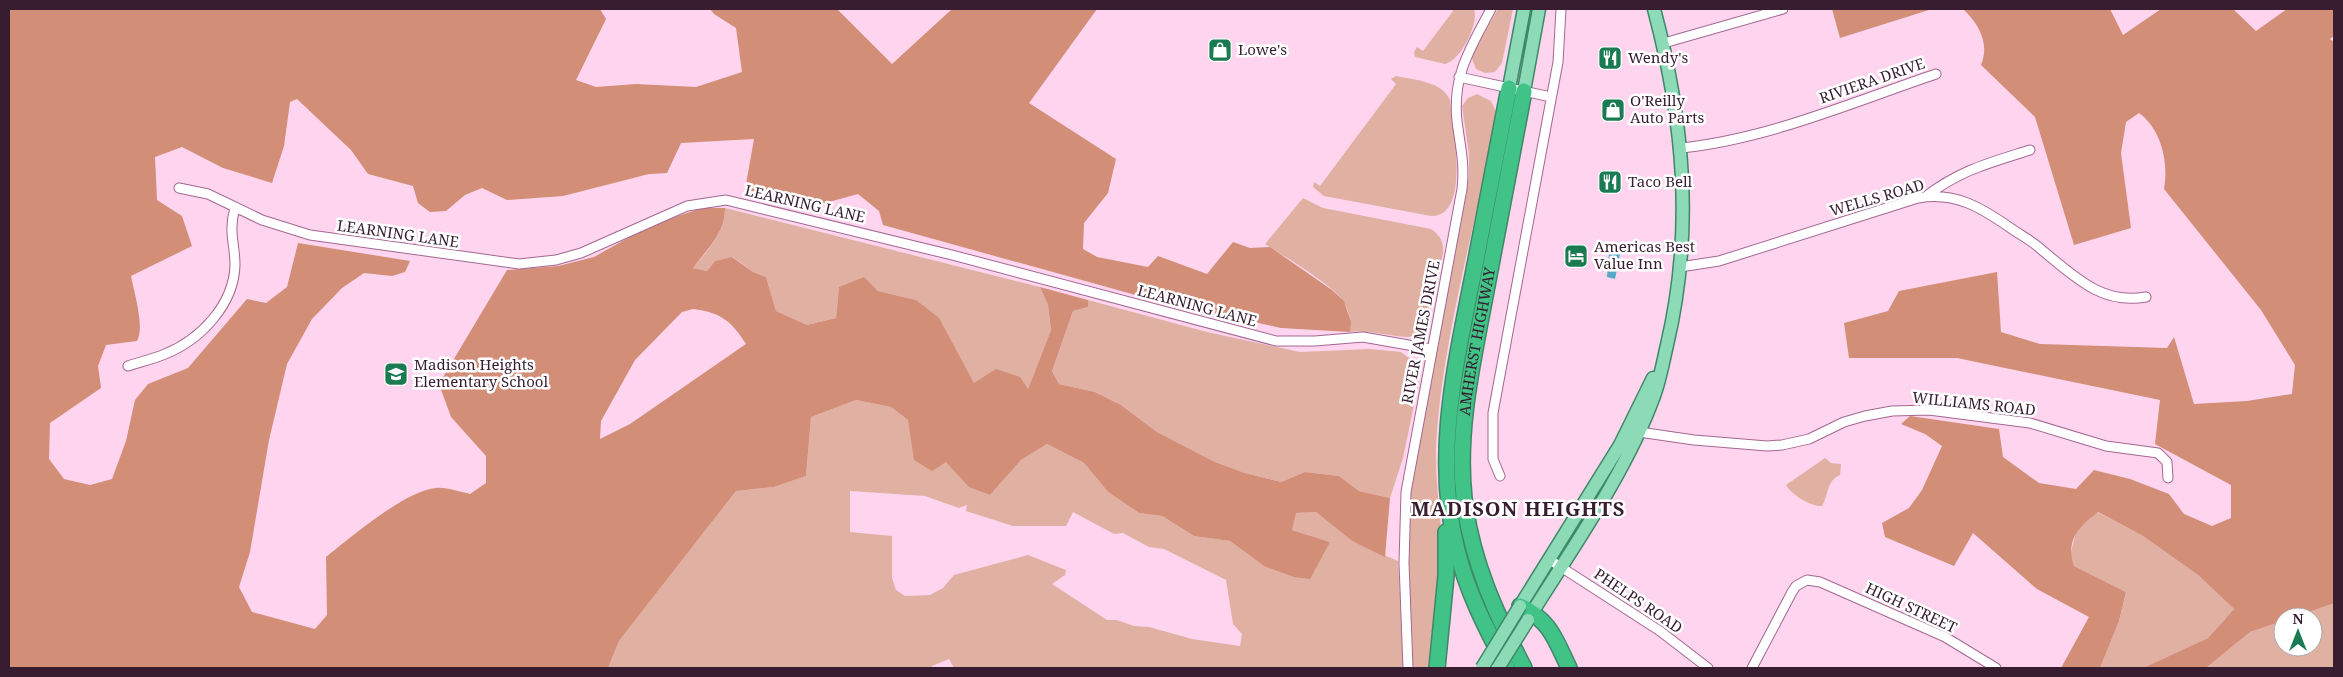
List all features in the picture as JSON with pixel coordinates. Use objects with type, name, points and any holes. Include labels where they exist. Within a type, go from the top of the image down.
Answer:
[{"type":"highway","name":"AMHERST HIGHWAY","points":[[1507,668],[1481,619],[1465,579],[1455,540],[1446,486],[1446,428],[1509,88]]},
{"type":"highway","name":"AMHERST HIGHWAY","points":[[1524,91],[1468,386],[1462,446],[1464,500],[1474,553],[1492,603],[1524,668]]},
{"type":"highway","points":[[1437,668],[1446,576],[1446,486]]},
{"type":"highway","points":[[1527,612],[1547,624],[1569,668]]},
{"type":"main road","name":"AMHERST HIGHWAY","points":[[1509,88],[1524,9]]},
{"type":"main road","name":"AMHERST HIGHWAY","points":[[1524,91],[1539,9]]},
{"type":"main road","points":[[1555,563],[1622,465],[1639,432],[1655,395],[1676,303],[1680,267],[1683,194],[1681,148],[1676,102],[1664,43],[1654,9]]},
{"type":"main road","points":[[1498,668],[1620,445],[1663,361]]},
{"type":"main road","points":[[1482,668],[1527,612]]},
{"type":"street","name":"RIVER JAMES DRIVE","points":[[1408,668],[1404,563],[1406,492],[1464,173],[1464,156],[1457,120],[1459,77],[1472,42],[1490,9]]},
{"type":"street","points":[[1500,476],[1493,460],[1493,413],[1558,62],[1561,9]]},
{"type":"street","points":[[1664,43],[1784,9]]},
{"type":"street","name":"RIVIERA DRIVE","points":[[1681,148],[1743,138],[1936,74]]},
{"type":"street","points":[[1459,77],[1551,97]]},
{"type":"street","points":[[1925,197],[1955,176],[1969,169],[2030,150]]},
{"type":"street","name":"LEARNING LANE","points":[[179,188],[208,194],[262,220],[310,235],[520,264],[556,260],[581,253],[681,208],[706,201],[726,200],[943,252],[1276,341],[1296,342],[1363,338],[1431,349]]},
{"type":"street","name":"WELLS ROAD","points":[[1680,267],[1719,261],[1925,197],[1938,196],[1962,200],[1986,211],[2040,248],[2087,287],[2119,298],[2146,297]]},
{"type":"street","points":[[128,366],[165,354],[212,321],[228,297],[234,281],[235,263],[231,222],[236,208]]},
{"type":"street","name":"WILLIAMS ROAD","points":[[1639,432],[1694,440],[1767,446],[1782,445],[1809,439],[1844,422],[1865,416],[1892,411],[1928,410],[2030,423],[2106,446],[2158,452],[2165,457],[2167,462],[2168,478]]},
{"type":"street","name":"PHELPS ROAD","points":[[1555,563],[1660,630],[1708,668]]},
{"type":"street","name":"HIGH STREET","points":[[1752,668],[1792,592],[1801,582],[1812,580],[1859,598],[1945,637],[1996,668]]},
{"type":"shaded area","points":[[9,9],[600,9],[606,19],[576,80],[596,87],[636,84],[696,87],[742,72],[736,28],[714,14],[710,9],[837,9],[892,64],[952,9],[1097,9],[1029,103],[1116,159],[1108,193],[1084,223],[1083,249],[1097,257],[1148,267],[1158,256],[1207,274],[1233,242],[1250,248],[1270,247],[1332,290],[1344,301],[1351,322],[1350,332],[1281,328],[1150,299],[883,225],[879,211],[858,194],[814,206],[745,190],[754,139],[681,143],[667,173],[649,174],[563,196],[507,200],[482,188],[465,195],[446,211],[430,212],[418,203],[413,186],[368,174],[351,150],[297,99],[290,102],[284,146],[272,183],[223,168],[182,147],[155,157],[157,200],[182,216],[192,246],[131,276],[140,328],[137,341],[106,345],[98,366],[101,388],[50,423],[49,459],[64,479],[90,485],[112,479],[126,441],[135,400],[148,384],[188,368],[247,299],[266,303],[287,287],[298,243],[410,261],[405,272],[392,276],[364,273],[342,288],[312,319],[287,364],[269,440],[250,552],[239,587],[252,612],[315,629],[327,615],[326,557],[363,527],[410,497],[436,488],[470,494],[486,483],[486,456],[451,417],[439,384],[507,270],[558,266],[594,257],[651,225],[702,208],[725,208],[724,217],[719,233],[693,268],[707,271],[715,261],[732,257],[753,272],[766,277],[776,311],[807,325],[836,318],[839,287],[864,277],[878,291],[916,300],[939,318],[974,383],[996,369],[1020,377],[1028,389],[1051,330],[1048,305],[1040,287],[1088,300],[1088,307],[1073,311],[1052,371],[1059,384],[1095,392],[1121,405],[1157,432],[1215,462],[1245,473],[1281,482],[1305,472],[1339,476],[1359,491],[1390,498],[1385,557],[1352,541],[1316,512],[1296,513],[1292,530],[1330,542],[1310,579],[1294,577],[1264,566],[1230,541],[1194,536],[1162,516],[1139,513],[1108,492],[1084,463],[1047,444],[1021,460],[990,495],[969,487],[946,462],[932,471],[914,460],[908,420],[891,407],[856,400],[811,417],[806,476],[774,487],[736,491],[619,641],[608,668],[9,668]],"holes":[[[693,309],[703,310],[725,319],[746,344],[630,424],[600,439],[601,421],[635,360],[682,312]]]},
{"type":"shaded area","points":[[1450,9],[1474,9],[1474,23],[1463,49],[1451,61],[1445,64],[1415,57],[1414,52],[1417,47],[1423,51],[1453,11]]},
{"type":"shaded area","points":[[1498,9],[1513,9],[1502,63],[1495,72],[1485,73],[1476,69],[1472,54]]},
{"type":"shaded area","points":[[1832,9],[1932,9],[1840,38]]},
{"type":"shaded area","points":[[1963,9],[2110,9],[2123,35],[2161,9],[2233,9],[2256,31],[2287,9],[2334,9],[2334,36],[2330,39],[2334,42],[2334,603],[2323,607],[2273,607],[2273,624],[2250,632],[2206,668],[2143,668],[2208,638],[2234,609],[2198,575],[2143,536],[2098,512],[2080,529],[2071,549],[2074,566],[2126,592],[2119,621],[2100,668],[2061,668],[2089,617],[2037,589],[1973,533],[1954,566],[1885,537],[1882,523],[1909,508],[1922,490],[1942,446],[1925,434],[1901,424],[1910,416],[1999,429],[2003,457],[2039,483],[2076,489],[2094,470],[2130,479],[2169,494],[2184,514],[2212,526],[2231,518],[2231,485],[2155,444],[2160,400],[1957,358],[1849,358],[1844,323],[1888,311],[1899,291],[1997,272],[2001,332],[2040,344],[2167,348],[2174,337],[2194,404],[2247,401],[2292,394],[2295,365],[2261,310],[2164,189],[2165,168],[2162,147],[2153,128],[2139,113],[2126,122],[2121,153],[2131,228],[2074,245],[2035,117],[1981,65],[1984,50],[1983,42],[1978,28]]},
{"type":"shaded area","points":[[1396,76],[1434,85],[1441,89],[1450,100],[1456,147],[1456,186],[1452,202],[1444,212],[1431,216],[1324,196],[1313,187],[1314,182],[1320,186],[1396,84],[1391,79]]},
{"type":"shaded area","points":[[1477,94],[1491,101],[1497,114],[1455,311],[1441,390],[1436,461],[1443,569],[1434,668],[1412,668],[1408,575],[1408,499],[1469,177],[1469,154],[1462,106],[1468,98]]},
{"type":"shaded area","points":[[1303,198],[1323,208],[1431,229],[1439,236],[1443,245],[1443,253],[1436,288],[1428,316],[1422,327],[1415,334],[1407,337],[1350,332],[1348,313],[1339,295],[1308,271],[1265,244]]},
{"type":"shaded area","points":[[725,208],[1040,287],[1048,305],[1051,330],[1028,389],[974,383],[962,362],[916,300],[878,291],[864,278],[839,287],[836,318],[807,325],[776,311],[766,277],[753,272],[733,257],[715,261],[707,271],[693,268],[715,241],[722,225]]},
{"type":"shaded area","points":[[1088,300],[1207,332],[1300,352],[1370,349],[1401,352],[1414,362],[1419,381],[1403,458],[1390,498],[1359,491],[1339,476],[1305,472],[1281,482],[1245,473],[1215,462],[1157,432],[1121,405],[1095,392],[1059,384],[1052,371],[1073,311],[1088,307]]},
{"type":"shaded area","points":[[856,400],[891,407],[908,420],[969,486],[990,495],[1021,460],[1047,444],[1084,463],[1108,492],[1139,513],[1162,516],[1194,536],[1230,541],[1264,566],[1330,542],[1292,530],[1295,513],[1316,512],[1352,541],[1398,561],[1404,668],[954,668],[949,659],[932,666],[932,668],[608,668],[619,641],[736,491],[774,487],[806,476],[811,417]],"holes":[[[850,491],[925,496],[959,508],[967,505],[966,511],[1013,526],[1066,526],[1073,512],[1114,534],[1123,533],[1149,547],[1164,549],[1226,580],[1233,624],[1242,634],[1240,646],[1192,639],[1149,627],[1134,626],[1117,620],[1107,620],[1052,584],[1065,575],[1066,570],[1028,555],[954,575],[943,588],[930,595],[905,596],[896,590],[892,578],[892,536],[850,532]]]},
{"type":"shaded area","points":[[1825,458],[1831,463],[1841,464],[1840,475],[1832,481],[1822,506],[1818,506],[1802,499],[1786,485]]},
{"type":"shaded area","points":[[2097,512],[2143,536],[2198,575],[2234,609],[2208,638],[2143,668],[2100,668],[2119,621],[2126,592],[2074,566],[2070,556],[2077,528]]},
{"type":"shaded area","points":[[2334,603],[2334,668],[2206,668],[2250,632],[2273,624],[2273,657],[2323,657],[2323,607],[2320,607]]},
{"type":"water","points":[[1609,253],[1620,254],[1615,279],[1607,277]]},
{"type":"place","name":"Lowe's","points":[[1220,50]]},
{"type":"place","name":"Wendy's","points":[[1610,58]]},
{"type":"place","name":"O'Reilly Auto Parts","points":[[1613,110]]},
{"type":"place","name":"Taco Bell","points":[[1610,182]]},
{"type":"place","name":"Americas Best Value Inn","points":[[1576,256]]},
{"type":"place","name":"Madison Heights Elementary School","points":[[396,374]]},
{"type":"district","name":"MADISON HEIGHTS","points":[[1518,509]]}]
